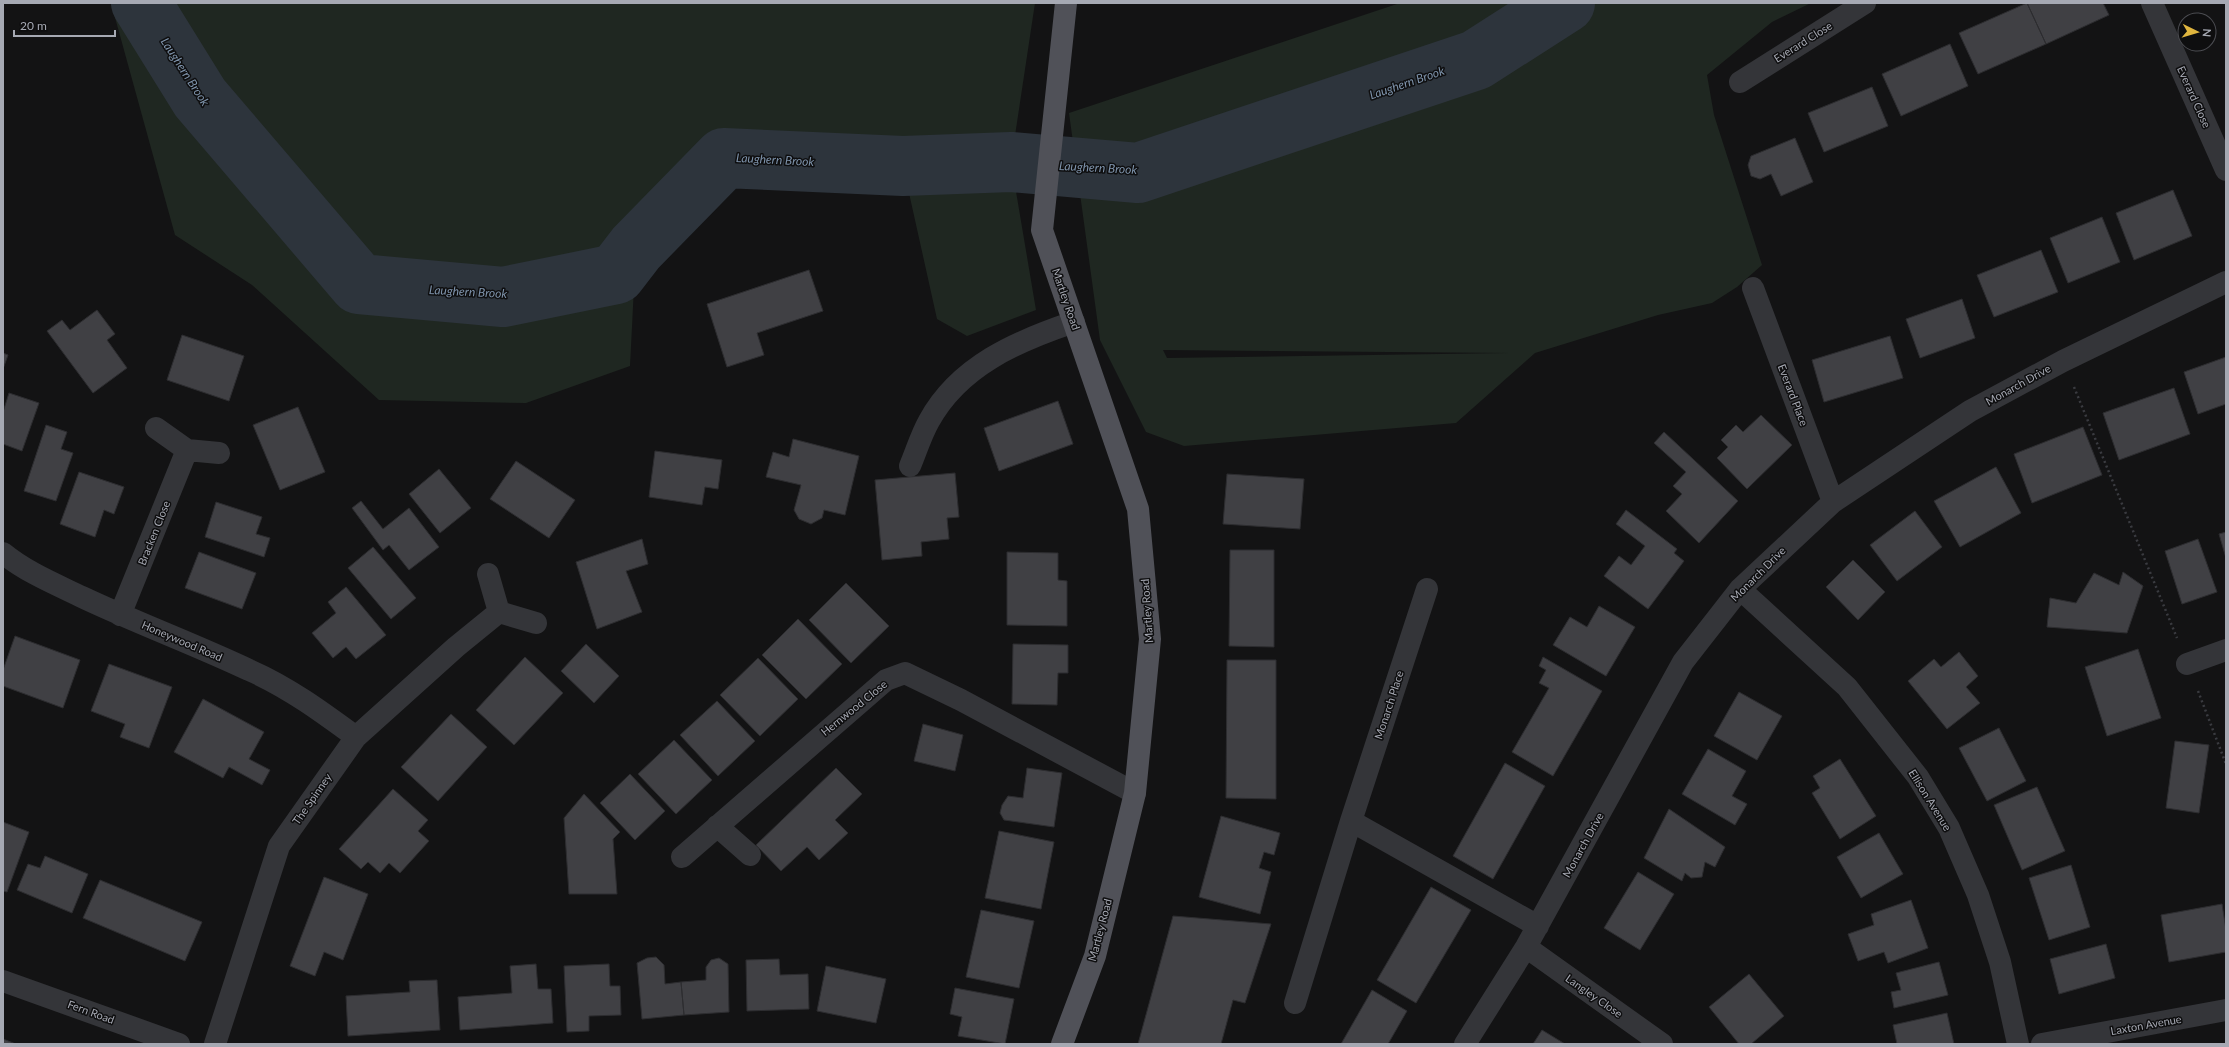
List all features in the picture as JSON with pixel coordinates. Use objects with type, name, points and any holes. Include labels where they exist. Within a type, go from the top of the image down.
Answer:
[{"type":"main road","name":"Martley Road","points":[[1062,1044],[1095,956],[1135,793],[1150,639],[1138,509],[1042,230],[1054,110],[1069,5]]},
{"type":"street","name":"Everard Close","points":[[1740,82],[1865,3]]},
{"type":"street","name":"Everard Close","points":[[2152,3],[2226,170]]},
{"type":"street","name":"Monarch Drive","points":[[1465,1044],[1538,926],[1683,662],[1740,589],[1833,502],[1970,411],[2063,361],[2226,282]]},
{"type":"street","name":"Everard Place","points":[[1753,288],[1833,502]]},
{"type":"street","points":[[910,466],[929,421],[952,388],[975,368],[1005,350],[1047,331],[1074,322]]},
{"type":"street","points":[[156,428],[187,450],[219,453]]},
{"type":"street","name":"Bracken Close","points":[[120,615],[187,450]]},
{"type":"street","name":"Honeywood Road","points":[[3,553],[16,564],[120,615],[250,670],[309,702],[356,737]]},
{"type":"street","points":[[488,574],[499,612],[536,623]]},
{"type":"street","name":"Monarch Place","points":[[1295,1003],[1351,821],[1427,588]]},
{"type":"street","name":"Ellison Avenue","points":[[1740,589],[1847,687],[1918,777],[1949,828],[1978,895],[2000,962],[2018,1044]]},
{"type":"street","name":"The Spinney","points":[[215,1044],[279,846],[356,737],[456,647],[499,612]]},
{"type":"street","points":[[2187,664],[2226,650]]},
{"type":"street","name":"Hernwood Close","points":[[682,856],[886,680],[905,672],[961,700],[1135,793]]},
{"type":"street","points":[[1351,821],[1538,926]]},
{"type":"street","points":[[717,826],[750,855]]},
{"type":"street","name":"Langley Close","points":[[1526,947],[1662,1044]]},
{"type":"street","name":"Fern Road","points":[[3,981],[180,1044]]},
{"type":"street","name":"Laxton Avenue","points":[[2042,1044],[2226,1010]]},
{"type":"path","points":[[2063,361],[2187,664],[2226,764]]},
{"type":"shaded area","points":[[111,3],[1035,3],[1011,162],[1036,310],[967,336],[937,319],[903,166],[724,158],[636,248],[630,366],[526,403],[379,400],[252,285],[175,235]]},
{"type":"shaded area","points":[[1400,3],[1811,3],[1772,22],[1707,75],[1714,115],[1762,265],[1737,287],[1712,303],[1658,315],[1535,353],[1456,423],[1184,446],[1146,432],[1100,340],[1069,113]],"holes":[[[1163,350],[1508,353],[1167,358]]]},
{"type":"building","points":[[2027,3],[2046,44],[1978,74],[1959,33]]},
{"type":"building","points":[[2027,3],[2103,3],[2109,15],[2046,44]]},
{"type":"building","points":[[1950,44],[1968,86],[1901,116],[1882,74]]},
{"type":"building","points":[[1872,87],[1888,126],[1824,152],[1808,113]]},
{"type":"building","points":[[1795,138],[1813,182],[1781,196],[1771,174],[1760,179],[1751,176],[1748,165],[1751,156]]},
{"type":"building","points":[[2173,190],[2192,236],[2134,260],[2116,213]]},
{"type":"building","points":[[2102,217],[2120,262],[2068,283],[2050,238]]},
{"type":"building","points":[[2041,250],[2058,292],[1994,317],[1977,275]]},
{"type":"building","points":[[809,270],[823,311],[757,333],[764,355],[727,367],[707,304]]},
{"type":"building","points":[[1962,299],[1975,338],[1920,358],[1906,319]]},
{"type":"building","points":[[97,310],[115,334],[107,340],[127,368],[93,393],[47,331],[62,320],[70,330]]},
{"type":"building","points":[[182,335],[244,356],[229,401],[167,380]]},
{"type":"building","points":[[1890,336],[1903,378],[1824,402],[1812,360]]},
{"type":"building","points":[[3,353],[8,355],[3,369]]},
{"type":"building","points":[[2226,357],[2226,404],[2198,414],[2184,372]]},
{"type":"building","points":[[2174,388],[2190,434],[2119,460],[2103,413]]},
{"type":"building","points":[[9,393],[39,403],[22,451],[3,444],[3,412]]},
{"type":"building","points":[[1058,401],[1073,444],[999,471],[984,428]]},
{"type":"building","points":[[298,407],[325,472],[280,490],[253,425]]},
{"type":"building","points":[[1761,415],[1792,445],[1747,489],[1717,458],[1728,447],[1721,440],[1736,425],[1743,432]]},
{"type":"building","points":[[46,425],[67,432],[61,449],[73,453],[56,501],[24,491]]},
{"type":"building","points":[[2083,427],[2102,475],[2032,503],[2014,454]]},
{"type":"building","points":[[1664,432],[1738,501],[1699,543],[1666,511],[1682,494],[1673,486],[1686,472],[1654,443]]},
{"type":"building","points":[[793,439],[859,456],[845,515],[824,510],[822,518],[811,524],[799,519],[794,510],[801,485],[766,477],[773,452],[789,457]]},
{"type":"building","points":[[655,451],[722,460],[718,489],[705,487],[702,505],[649,497]]},
{"type":"building","points":[[516,461],[575,500],[549,538],[490,499]]},
{"type":"building","points":[[1996,467],[2021,513],[1960,547],[1934,501]]},
{"type":"building","points":[[439,469],[471,508],[440,533],[409,494]]},
{"type":"building","points":[[79,472],[124,487],[114,514],[104,510],[95,537],[60,524]]},
{"type":"building","points":[[955,473],[959,517],[947,518],[949,539],[921,542],[922,556],[882,560],[875,480]]},
{"type":"building","points":[[1227,474],[1304,479],[1300,529],[1223,524]]},
{"type":"building","points":[[361,501],[383,529],[409,508],[439,547],[409,570],[389,545],[383,550],[352,508]]},
{"type":"building","points":[[216,502],[262,517],[256,534],[270,538],[264,557],[205,537]]},
{"type":"building","points":[[1626,510],[1677,549],[1674,553],[1684,561],[1648,609],[1604,576],[1619,556],[1631,565],[1645,546],[1616,524]]},
{"type":"building","points":[[1915,511],[1942,547],[1897,581],[1870,545]]},
{"type":"building","points":[[2226,532],[2226,558],[2219,534]]},
{"type":"building","points":[[642,539],[648,564],[626,571],[642,612],[597,629],[576,562]]},
{"type":"building","points":[[2198,539],[2217,592],[2182,604],[2165,551]]},
{"type":"building","points":[[373,547],[416,598],[391,619],[348,568]]},
{"type":"building","points":[[1230,550],[1274,550],[1274,647],[1229,646]]},
{"type":"building","points":[[199,552],[256,573],[242,609],[185,588]]},
{"type":"building","points":[[1007,552],[1058,553],[1058,580],[1067,581],[1067,626],[1007,625]]},
{"type":"building","points":[[1853,560],[1885,592],[1858,620],[1826,587]]},
{"type":"building","points":[[2123,572],[2143,586],[2127,633],[2047,627],[2050,598],[2076,603],[2094,573],[2119,585]]},
{"type":"building","points":[[846,583],[889,626],[851,663],[809,620]]},
{"type":"building","points":[[346,587],[386,635],[356,659],[346,647],[333,658],[312,633],[336,613],[328,602]]},
{"type":"building","points":[[1599,606],[1635,627],[1606,676],[1553,645],[1570,617],[1587,627]]},
{"type":"building","points":[[798,619],[842,664],[806,699],[762,655]]},
{"type":"building","points":[[15,636],[80,660],[63,708],[3,686],[3,670]]},
{"type":"building","points":[[586,644],[619,676],[594,703],[561,671]]},
{"type":"building","points":[[1013,644],[1068,645],[1068,673],[1058,673],[1057,705],[1012,704]]},
{"type":"building","points":[[2138,649],[2161,718],[2107,736],[2085,667]]},
{"type":"building","points":[[1959,652],[1978,676],[1966,687],[1980,703],[1947,729],[1908,681],[1934,659],[1941,667]]},
{"type":"building","points":[[525,657],[563,693],[514,745],[476,710]]},
{"type":"building","points":[[1543,657],[1602,691],[1553,776],[1512,752],[1549,688],[1539,683],[1546,670],[1539,666]]},
{"type":"building","points":[[758,658],[798,699],[760,736],[720,695]]},
{"type":"building","points":[[1227,660],[1276,660],[1276,799],[1226,798]]},
{"type":"building","points":[[109,664],[172,687],[149,748],[120,737],[125,724],[91,711]]},
{"type":"building","points":[[1739,692],[1782,716],[1757,760],[1714,736]]},
{"type":"building","points":[[203,699],[264,732],[249,759],[270,770],[262,785],[229,767],[223,778],[174,752]]},
{"type":"building","points":[[717,701],[755,741],[718,776],[680,735]]},
{"type":"building","points":[[451,714],[487,747],[438,801],[401,767]]},
{"type":"building","points":[[923,724],[963,735],[955,771],[914,761]]},
{"type":"building","points":[[1999,728],[2026,781],[1987,801],[1959,748]]},
{"type":"building","points":[[674,740],[712,780],[676,814],[638,774]]},
{"type":"building","points":[[2175,741],[2209,745],[2199,813],[2166,808]]},
{"type":"building","points":[[1708,749],[1746,771],[1732,796],[1747,804],[1735,825],[1682,794]]},
{"type":"building","points":[[1840,759],[1876,816],[1840,839],[1812,793],[1820,788],[1813,776]]},
{"type":"building","points":[[1505,763],[1545,786],[1493,879],[1453,856]]},
{"type":"building","points":[[836,768],[862,794],[835,820],[848,833],[819,860],[807,847],[781,871],[756,845]]},
{"type":"building","points":[[1027,768],[1062,773],[1054,827],[1004,820],[1000,813],[1002,805],[1008,796],[1023,798]]},
{"type":"building","points":[[630,774],[665,811],[635,840],[600,803]]},
{"type":"building","points":[[2037,787],[2065,851],[2022,870],[1994,805]]},
{"type":"building","points":[[393,789],[428,820],[418,831],[429,841],[400,873],[389,863],[380,873],[368,862],[361,869],[339,849]]},
{"type":"building","points":[[584,794],[620,832],[613,839],[617,894],[569,894],[564,818]]},
{"type":"building","points":[[1669,809],[1725,847],[1715,867],[1705,862],[1702,877],[1691,878],[1685,873],[1682,881],[1644,858]]},
{"type":"building","points":[[1221,816],[1280,833],[1274,855],[1264,852],[1259,868],[1271,872],[1260,914],[1199,897]]},
{"type":"building","points":[[3,822],[29,832],[7,892],[3,891]]},
{"type":"building","points":[[999,831],[1054,842],[1041,909],[985,898]]},
{"type":"building","points":[[1879,833],[1903,874],[1861,898],[1837,857]]},
{"type":"building","points":[[45,856],[88,874],[72,913],[17,890],[28,864],[40,868]]},
{"type":"building","points":[[2071,865],[2090,927],[2049,940],[2029,878]]},
{"type":"building","points":[[1638,872],[1674,894],[1640,950],[1604,928]]},
{"type":"building","points":[[324,877],[368,894],[343,960],[324,952],[315,976],[290,966]]},
{"type":"building","points":[[100,880],[202,922],[185,961],[83,918]]},
{"type":"building","points":[[1431,887],[1471,910],[1416,1003],[1377,980]]},
{"type":"building","points":[[1911,900],[1928,948],[1888,963],[1884,952],[1858,961],[1848,934],[1874,925],[1871,914]]},
{"type":"building","points":[[2222,904],[2226,930],[2226,952],[2169,962],[2161,915]]},
{"type":"building","points":[[981,910],[1034,921],[1019,988],[966,977]]},
{"type":"building","points":[[1173,916],[1271,924],[1245,1003],[1233,1000],[1221,1044],[1138,1044]]},
{"type":"building","points":[[2106,944],[2115,978],[2059,994],[2050,959]]},
{"type":"building","points":[[656,957],[664,965],[665,984],[681,982],[684,1015],[642,1019],[637,963],[647,958]]},
{"type":"building","points":[[719,958],[728,964],[729,1012],[684,1015],[681,982],[706,980],[706,967],[711,960]]},
{"type":"building","points":[[779,959],[780,975],[808,974],[809,1009],[747,1011],[746,960]]},
{"type":"building","points":[[1939,962],[1948,995],[1894,1008],[1891,992],[1901,990],[1896,973]]},
{"type":"building","points":[[536,964],[538,989],[551,989],[553,1023],[460,1030],[458,997],[512,993],[510,966]]},
{"type":"building","points":[[609,964],[610,986],[620,986],[621,1015],[589,1016],[589,1031],[567,1032],[564,966]]},
{"type":"building","points":[[826,966],[886,979],[876,1023],[817,1011]]},
{"type":"building","points":[[1749,974],[1784,1016],[1751,1044],[1739,1044],[1709,1007]]},
{"type":"building","points":[[437,980],[440,1030],[348,1036],[346,996],[410,992],[409,981]]},
{"type":"building","points":[[955,988],[1014,999],[1005,1044],[958,1036],[962,1017],[950,1014]]},
{"type":"building","points":[[1372,990],[1407,1011],[1388,1044],[1341,1044]]},
{"type":"building","points":[[1947,1013],[1954,1044],[1897,1044],[1893,1025]]},
{"type":"building","points":[[1542,1030],[1565,1044],[1533,1044]]},
{"type":"building","points":[[3,1039],[16,1044],[3,1044]]},
{"type":"waterway","name":"Laughern Brook","points":[[141,3],[200,98],[359,284],[503,297],[616,274],[636,248],[724,158],[903,166],[1011,162],[1138,173],[1476,60],[1565,3]]}]
